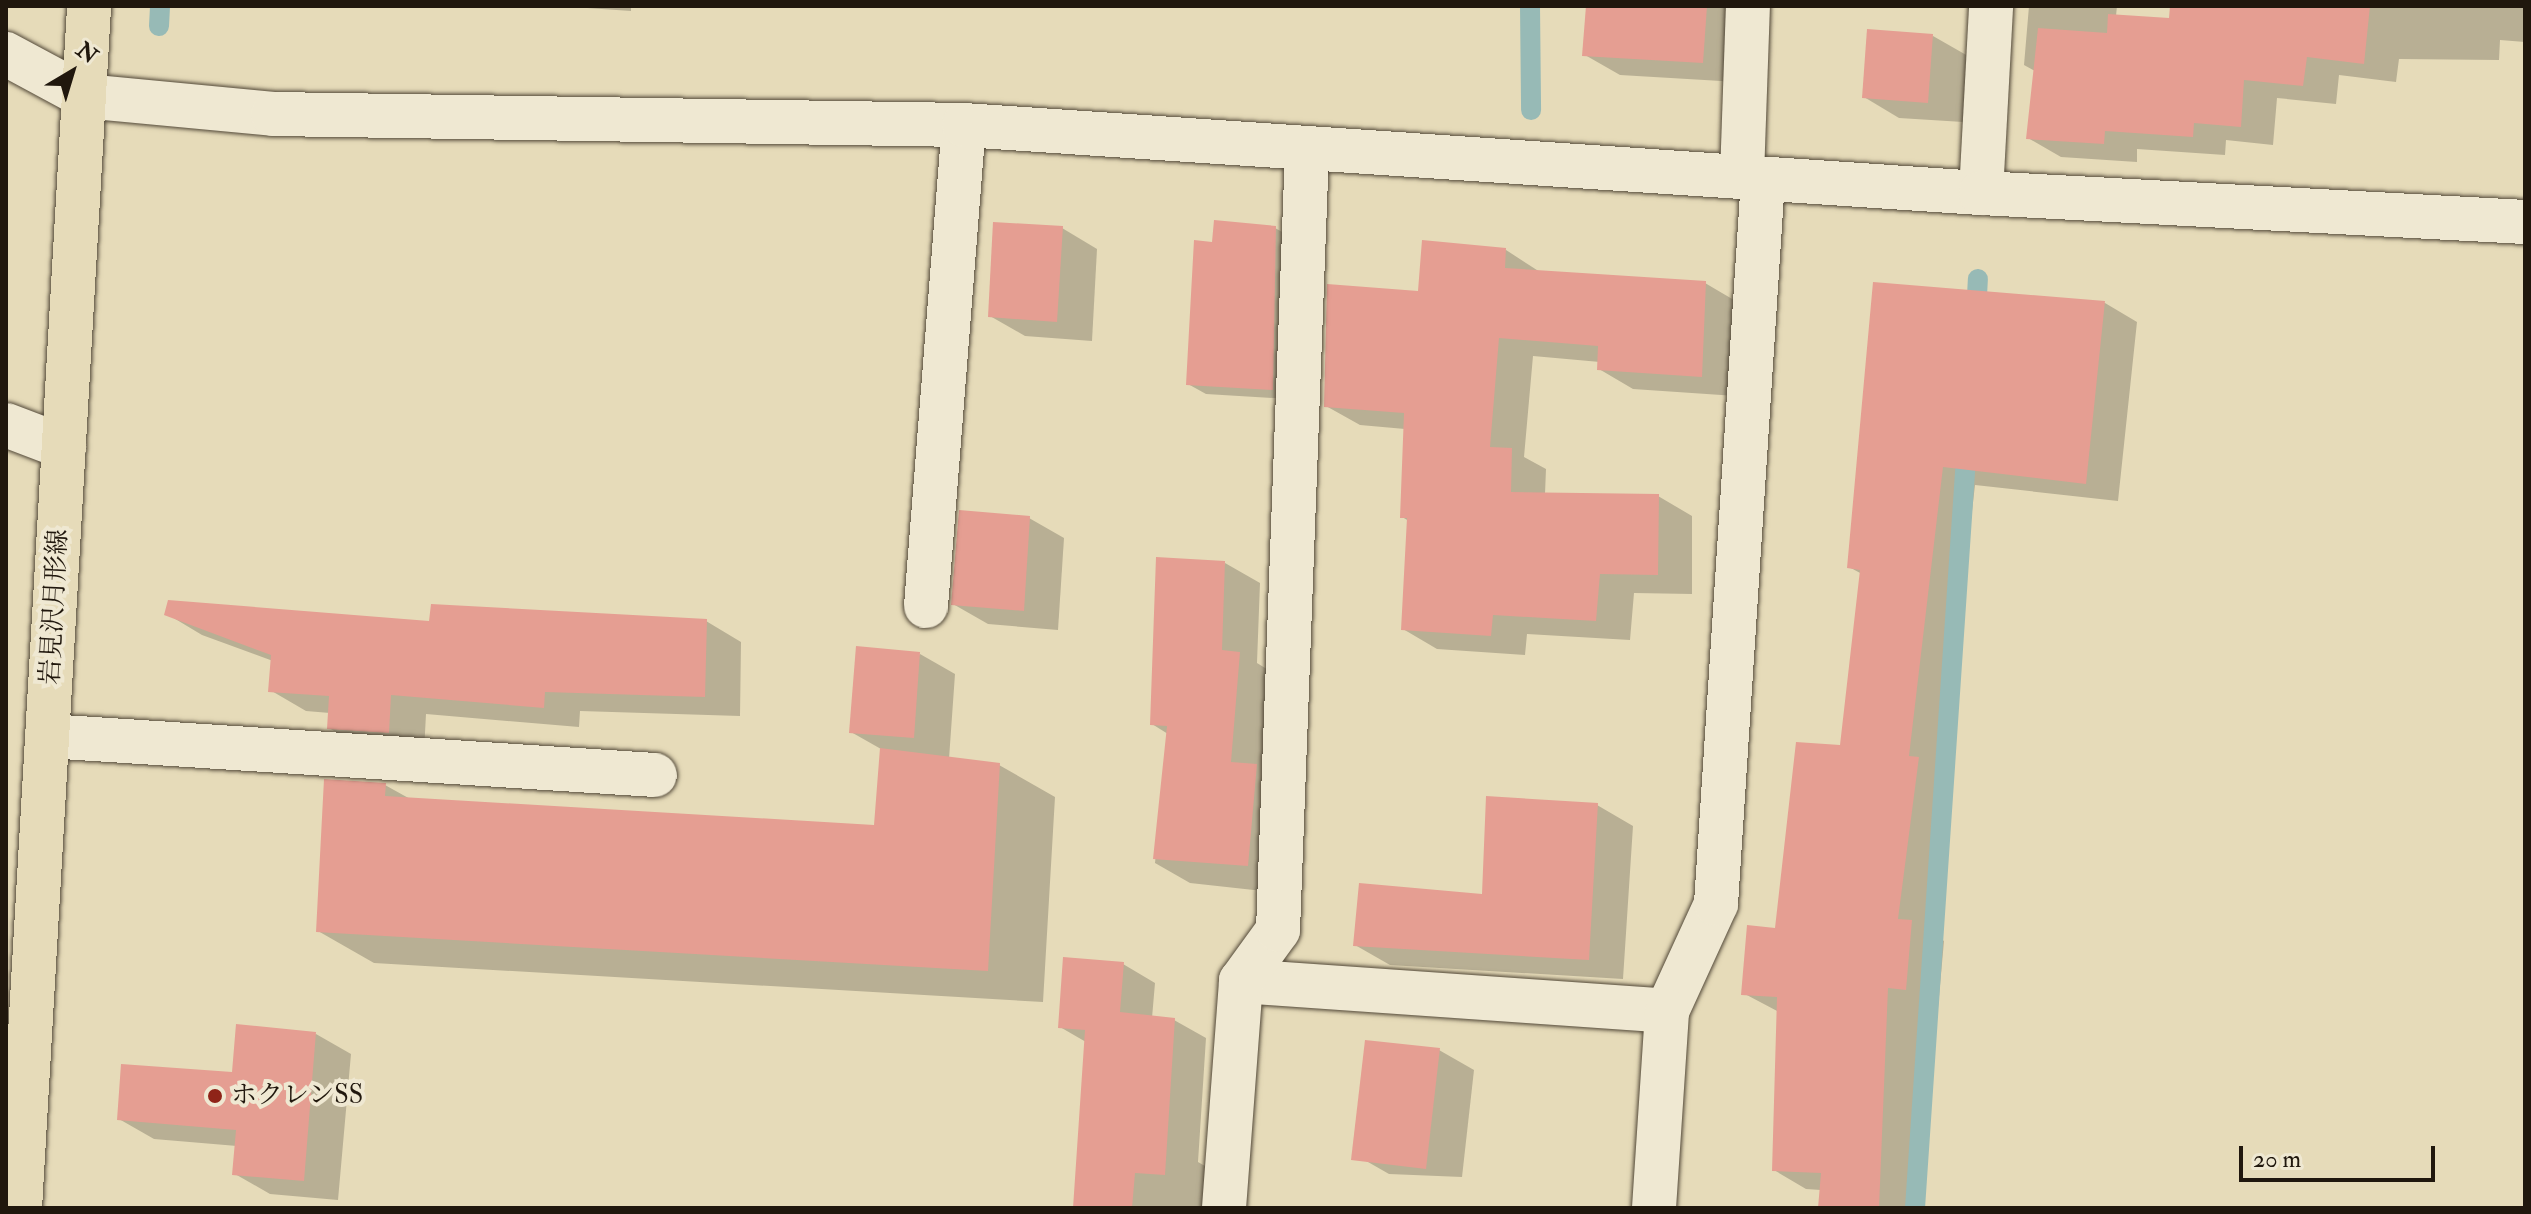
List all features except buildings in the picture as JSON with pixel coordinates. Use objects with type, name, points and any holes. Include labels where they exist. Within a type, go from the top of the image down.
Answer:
[{"type":"main road","name":"岩見沢月形線","points":[[20,1208],[89,6]]},
{"type":"street","points":[[1654,1208],[1667,1011],[1716,904],[1752,178],[1748,6]]},
{"type":"street","points":[[1981,193],[1991,6]]},
{"type":"street","points":[[6,54],[84,96],[273,114],[964,125],[1981,193],[2525,222]]},
{"type":"street","points":[[926,606],[964,125]]},
{"type":"street","points":[[1224,1208],[1241,981],[1278,930],[1307,150]]},
{"type":"street","points":[[6,425],[64,447]]},
{"type":"street","points":[[47,736],[655,775]]},
{"type":"street","points":[[1241,981],[1667,1011]]},
{"type":"waterway","points":[[159,26],[160,6]]},
{"type":"waterway","points":[[1530,6],[1531,110]]},
{"type":"waterway","points":[[1976,315],[1978,279]]},
{"type":"waterway","points":[[1915,1208],[1967,443]]},
{"type":"place","name":"ホクレンSS","points":[[215,1096]]}]
